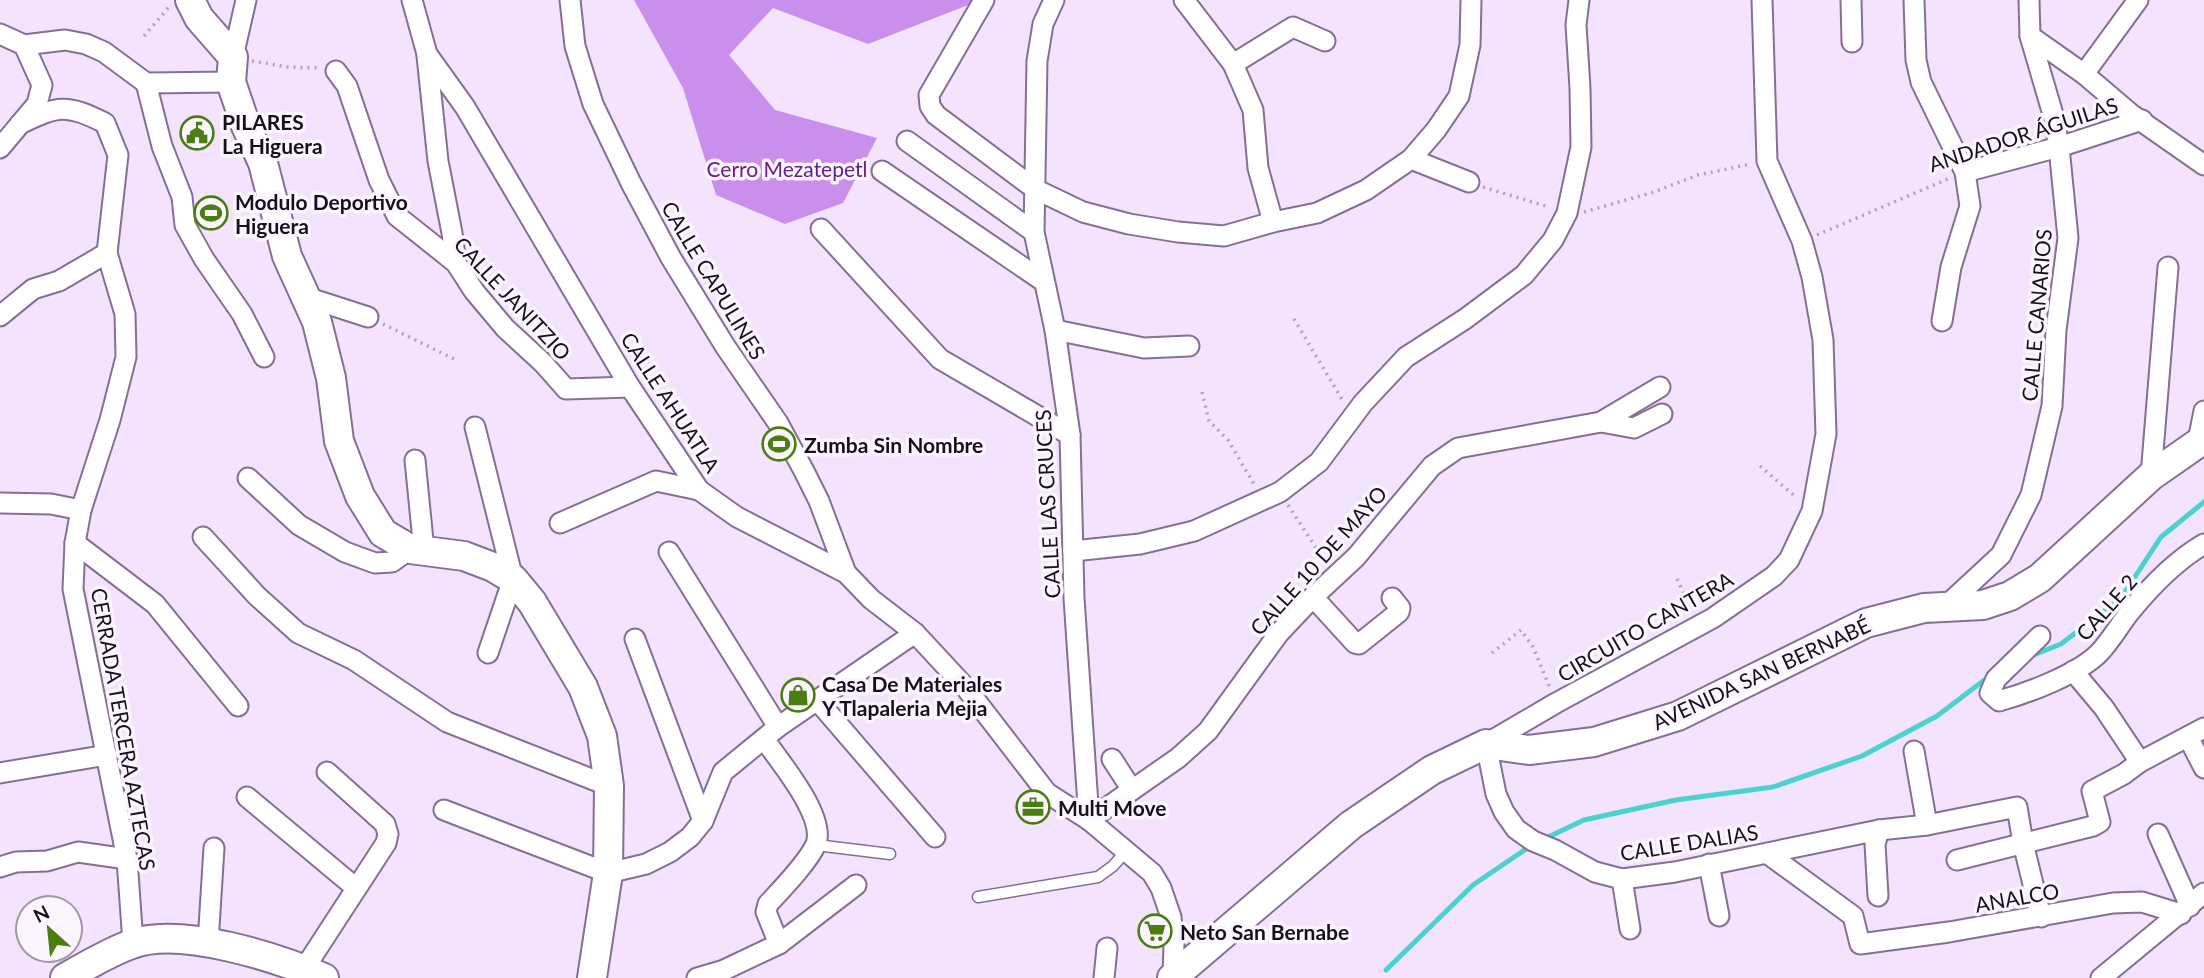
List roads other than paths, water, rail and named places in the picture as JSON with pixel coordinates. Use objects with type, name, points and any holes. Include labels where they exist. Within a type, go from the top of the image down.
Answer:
[{"type":"street","points":[[190,0],[232,69],[246,126],[263,163],[287,256],[317,322],[331,378],[339,441],[360,496],[383,533],[417,550],[464,555],[513,579],[533,602],[583,687],[602,736],[609,786],[608,873],[592,978]]},
{"type":"street","points":[[232,69],[246,0]]},
{"type":"street","name":"CALLE AHUATLA","points":[[412,0],[427,54],[465,107],[631,387],[699,490],[737,517],[846,573],[871,599],[915,633],[966,688],[1047,793],[1089,820]]},
{"type":"street","name":"CALLE CAPULINES","points":[[570,0],[575,46],[598,116],[671,258],[724,346],[791,447],[819,501],[846,573]]},
{"type":"street","points":[[984,0],[929,95],[930,106],[936,115],[1035,189],[1083,212],[1129,224],[1224,236],[1317,213],[1341,203],[1411,159],[1436,130],[1459,96],[1470,45],[1471,0]]},
{"type":"street","name":"CALLE LAS CRUCES","points":[[1054,0],[1043,24],[1037,61],[1034,232],[1055,331],[1070,435],[1074,598],[1089,820]]},
{"type":"street","points":[[1184,0],[1233,64],[1253,110],[1258,168],[1273,222]]},
{"type":"street","points":[[1073,551],[1140,544],[1194,531],[1272,496],[1319,463],[1363,403],[1406,357],[1465,319],[1524,275],[1553,240],[1567,213],[1581,147],[1576,25],[1579,0]]},
{"type":"street","name":"CIRCUITO CANTERA","points":[[1486,744],[1699,626],[1774,576],[1789,560],[1801,540],[1812,511],[1826,434],[1823,340],[1812,277],[1802,241],[1767,161],[1762,0]]},
{"type":"street","points":[[1851,0],[1852,42]]},
{"type":"street","points":[[1914,0],[1916,60],[1921,82],[1965,172],[1970,206],[1951,267],[1942,321]]},
{"type":"street","name":"CALLE CANARIOS","points":[[1947,606],[2001,555],[2031,495],[2052,406],[2056,330],[2068,238],[2059,147],[2054,118],[2030,36],[2029,0]]},
{"type":"street","points":[[2084,74],[2138,0]]},
{"type":"street","points":[[1233,64],[1293,27],[1325,41]]},
{"type":"street","points":[[0,34],[24,45],[65,40],[86,44],[104,52],[146,83],[162,146],[181,197],[185,225],[204,259],[242,314],[264,357]]},
{"type":"street","points":[[2030,36],[2084,74],[2131,114],[2204,164]]},
{"type":"street","points":[[1,146],[37,104],[42,85],[24,45]]},
{"type":"street","points":[[427,54],[438,162],[456,263]]},
{"type":"street","points":[[146,83],[232,69]]},
{"type":"street","name":"CALLE JANITZIO","points":[[336,71],[347,86],[379,180],[397,216],[456,263],[474,291],[505,328],[566,388],[631,387]]},
{"type":"street","name":"CERRADA TERCERA AZTECAS","points":[[20,124],[58,108],[83,112],[105,123],[118,155],[107,253],[125,314],[126,357],[110,420],[81,510],[75,543],[73,589],[127,859],[133,943]]},
{"type":"street","name":"ANDADOR ÁGUILAS","points":[[1965,172],[2059,147],[2142,120]]},
{"type":"street","points":[[907,141],[1034,232]]},
{"type":"street","points":[[1411,159],[1469,182]]},
{"type":"street","points":[[882,171],[1043,281]]},
{"type":"street","points":[[821,229],[940,359],[1070,435]]},
{"type":"street","points":[[0,316],[33,289],[59,281],[107,253]]},
{"type":"street","points":[[2151,476],[2168,267]]},
{"type":"street","points":[[306,297],[369,317]]},
{"type":"street","points":[[1055,331],[1144,348],[1189,346]]},
{"type":"street","name":"CALLE 10 DE MAYO","points":[[1089,820],[1178,758],[1208,732],[1279,633],[1356,557],[1432,466],[1458,448],[1601,422],[1660,387]]},
{"type":"street","points":[[2201,440],[2204,411]]},
{"type":"street","points":[[1601,422],[1634,428],[1662,414]]},
{"type":"street","points":[[475,427],[513,579],[488,653]]},
{"type":"street","name":"AVENIDA SAN BERNABÉ","points":[[1486,744],[1529,750],[1594,742],[1678,716],[1866,623],[1900,613],[1947,606],[1983,605],[2010,596],[2032,583],[2151,476],[2201,440]]},
{"type":"street","points":[[415,460],[417,550]]},
{"type":"street","points":[[248,478],[299,525],[345,552],[375,564],[392,562],[417,550]]},
{"type":"street","points":[[561,523],[656,481],[699,490]]},
{"type":"street","points":[[0,503],[51,504],[81,510]]},
{"type":"street","points":[[203,537],[257,596],[298,633],[354,660],[447,722],[609,786]]},
{"type":"street","points":[[75,543],[155,604],[238,706]]},
{"type":"street","name":"CALLE 2","points":[[2036,640],[1997,679],[1990,693],[1999,701],[2026,694],[2073,671],[2098,654],[2132,610],[2181,558],[2204,544]]},
{"type":"street","points":[[670,552],[771,733],[809,805],[818,829],[816,845],[768,904],[766,912],[779,944]]},
{"type":"street","points":[[1313,597],[1355,643],[1359,644],[1399,612],[1400,608],[1392,598]]},
{"type":"street","points":[[444,810],[608,873],[646,864],[670,852],[690,837],[703,821],[723,772],[771,733],[915,633]]},
{"type":"street","points":[[635,639],[703,821]]},
{"type":"street","points":[[2073,671],[2104,708],[2140,762]]},
{"type":"street","points":[[817,700],[935,837]]},
{"type":"street","points":[[1957,860],[2093,826],[2100,822],[2092,791],[2196,732],[2204,768]]},
{"type":"street","points":[[1172,978],[1351,825],[1432,770],[1486,744]]},
{"type":"street","name":"CALLE DALIAS","points":[[1486,744],[1496,794],[1516,829],[1533,841],[1595,872],[1622,879],[1675,872],[1880,830],[1927,825],[2017,807],[2023,844]]},
{"type":"street","points":[[1914,751],[1927,825]]},
{"type":"street","points":[[0,773],[107,755]]},
{"type":"street","points":[[1112,759],[1132,790]]},
{"type":"street","points":[[65,978],[133,943],[163,939],[208,943],[276,969],[314,974],[356,888],[386,843],[388,834],[385,824],[327,772]]},
{"type":"street","points":[[247,797],[356,888]]},
{"type":"street","points":[[1089,820],[1152,873],[1161,888],[1171,917],[1174,944],[1172,978]]},
{"type":"street","points":[[1878,896],[1875,844],[1880,830]]},
{"type":"street","points":[[2101,978],[2191,904],[2158,834]]},
{"type":"street","points":[[2023,844],[2041,917]]},
{"type":"street","points":[[208,943],[214,848]]},
{"type":"street","points":[[0,867],[16,862],[47,861],[78,852],[127,859]]},
{"type":"street","name":"ANALCO","points":[[1768,854],[1853,916],[1860,944],[1950,932],[2113,903],[2191,904]]},
{"type":"street","points":[[1709,864],[1719,916]]},
{"type":"street","points":[[1622,879],[1630,929]]},
{"type":"street","points":[[697,978],[724,970],[779,944],[856,885]]},
{"type":"street","points":[[1104,978],[1107,948]]},
{"type":"lane","points":[[816,845],[890,855]]},
{"type":"lane","points":[[978,897],[1098,877],[1113,866],[1127,850]]},
{"type":"waterway","points":[[2031,656],[2061,644],[2121,598],[2161,537],[2204,502]]},
{"type":"waterway","points":[[1544,839],[1584,820],[1676,800],[1773,787],[1862,756],[1937,716],[1991,675]]},
{"type":"waterway","points":[[1386,970],[1473,885],[1532,845]]},
{"type":"place","name":"PILARES La Higuera","points":[[197,133]]},
{"type":"place","name":"Modulo Deportivo Higuera","points":[[211,213]]},
{"type":"place","name":"Zumba Sin Nombre","points":[[779,444]]},
{"type":"place","name":"Casa De Materiales Y Tlapaleria Mejia","points":[[798,695]]},
{"type":"place","name":"Multi Move","points":[[1033,807]]},
{"type":"place","name":"Neto San Bernabe","points":[[1155,931]]},
{"type":"park label","name":"Cerro Mezatepetl","points":[[787,168]]}]
